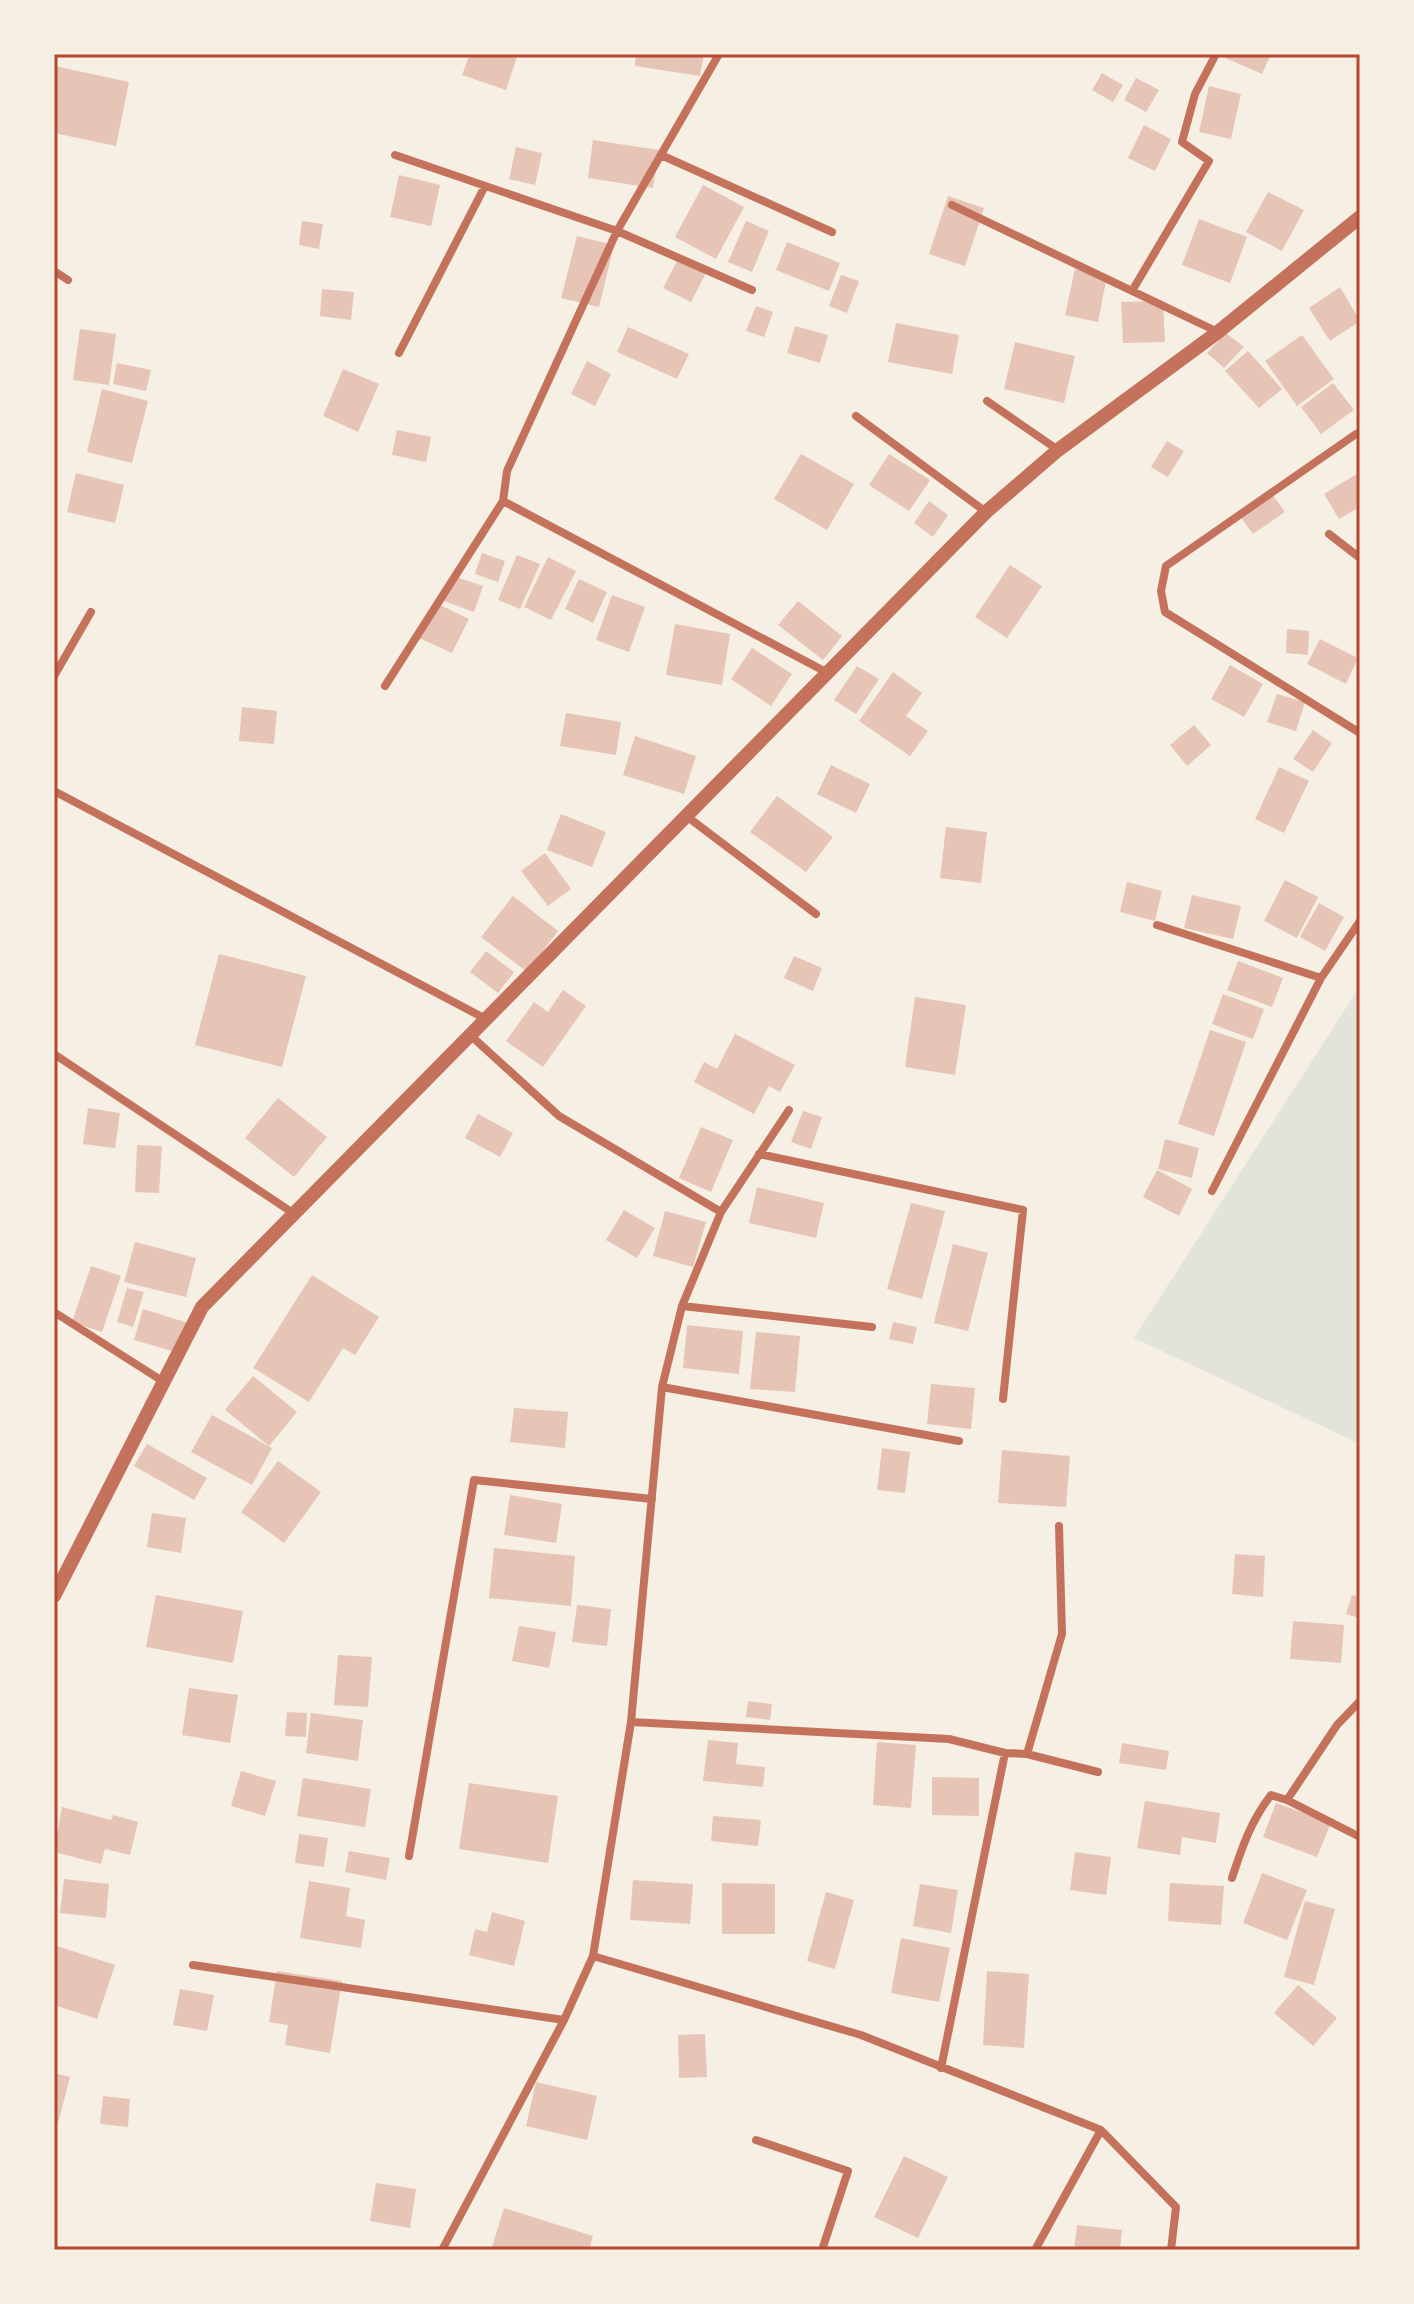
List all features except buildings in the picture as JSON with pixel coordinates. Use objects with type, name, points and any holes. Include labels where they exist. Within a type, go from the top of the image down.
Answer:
[{"type":"street","points":[[385,686],[503,501],[507,471],[617,231],[719,54]]},
{"type":"street","points":[[1132,291],[1209,161],[1182,142],[1195,94],[1216,54]]},
{"type":"street","points":[[395,155],[617,231],[752,290]]},
{"type":"street","points":[[661,155],[832,232]]},
{"type":"street","points":[[399,353],[485,186]]},
{"type":"street","points":[[952,205],[1218,332]]},
{"type":"street","points":[[54,1596],[202,1307],[986,512],[1058,450],[1218,332],[1360,217]]},
{"type":"street","points":[[54,271],[68,280]]},
{"type":"street","points":[[987,401],[1058,450]]},
{"type":"street","points":[[856,416],[986,512]]},
{"type":"street","points":[[1356,434],[1166,566],[1161,591],[1165,612],[1360,733]]},
{"type":"street","points":[[503,501],[826,672]]},
{"type":"street","points":[[1329,534],[1360,558]]},
{"type":"street","points":[[54,676],[91,612]]},
{"type":"street","points":[[54,791],[484,1018]]},
{"type":"street","points":[[685,815],[816,914]]},
{"type":"street","points":[[1212,1191],[1321,978],[1360,921]]},
{"type":"street","points":[[1157,925],[1321,978]]},
{"type":"street","points":[[468,1034],[559,1116],[721,1212]]},
{"type":"street","points":[[54,1054],[293,1213]]},
{"type":"street","points":[[442,2250],[564,2020],[593,1956],[631,1722],[662,1387],[682,1306],[721,1212],[789,1110]]},
{"type":"street","points":[[759,1154],[1023,1210],[1003,1399]]},
{"type":"street","points":[[682,1306],[872,1327]]},
{"type":"street","points":[[54,1312],[164,1382]]},
{"type":"street","points":[[662,1387],[959,1441]]},
{"type":"street","points":[[409,1856],[411,1830],[474,1480],[652,1499]]},
{"type":"street","points":[[1027,1754],[1062,1634],[1059,1526]]},
{"type":"street","points":[[1287,1800],[1337,1725],[1360,1701]]},
{"type":"street","points":[[631,1722],[949,1739],[1098,1772]]},
{"type":"street","points":[[941,2068],[1005,1753]]},
{"type":"street","points":[[1232,1878],[1248,1828],[1271,1795],[1360,1837]]},
{"type":"street","points":[[593,1956],[861,2035],[1101,2130],[1176,2207],[1171,2250]]},
{"type":"street","points":[[193,1965],[564,2020]]},
{"type":"street","points":[[1035,2250],[1101,2130]]},
{"type":"street","points":[[756,2140],[848,2171],[822,2250]]},
{"type":"shaded area","points":[[1360,986],[1360,1444],[1134,1338]]}]
